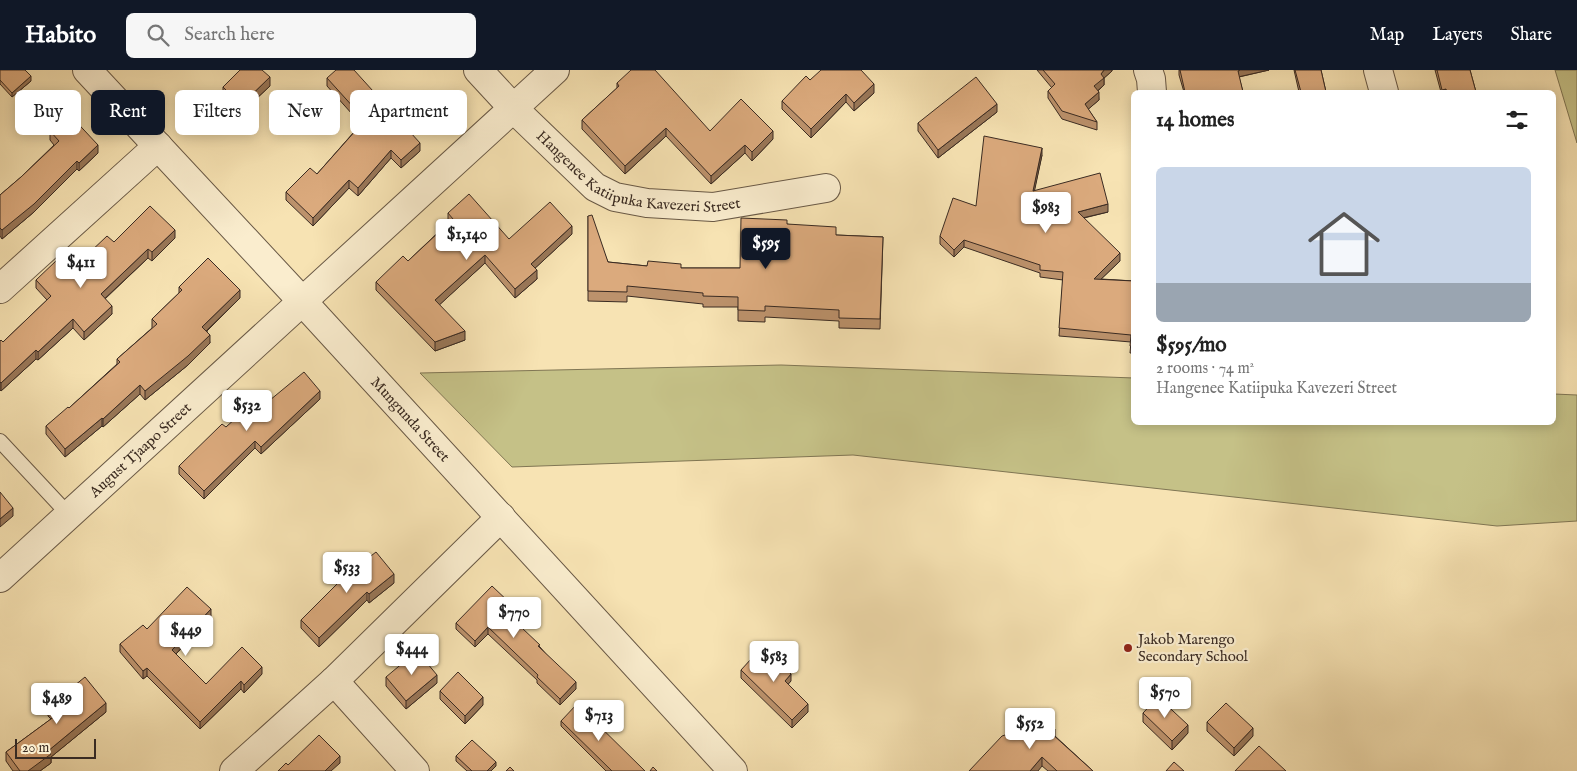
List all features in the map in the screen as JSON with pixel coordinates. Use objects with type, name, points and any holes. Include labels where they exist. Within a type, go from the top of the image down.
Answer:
[{"type":"street","name":"Mungunda Street","points":[[88,70],[733,771]]},
{"type":"street","name":"Hangenee Katiipuka Kavezeri Street","points":[[478,70],[514,109],[595,187],[615,197],[647,203],[713,207],[826,188]]},
{"type":"street","name":"August Tjaapo Street","points":[[0,578],[556,70]]},
{"type":"street","points":[[1148,70],[1152,90]]},
{"type":"street","points":[[1378,70],[1383,90]]},
{"type":"street","points":[[0,289],[158,146]]},
{"type":"street","points":[[234,771],[334,681],[501,517]]},
{"type":"street","points":[[334,681],[415,771]]},
{"type":"lane","points":[[0,441],[69,515]]},
{"type":"shaded area","points":[[1555,70],[1577,70],[1577,143]]},
{"type":"shaded area","points":[[781,365],[1131,378],[1131,425],[1556,425],[1556,394],[1577,395],[1577,521],[1497,526],[853,455],[512,467],[420,373]]},
{"type":"building","points":[[0,70],[25,70],[31,76],[12,93],[0,80]]},
{"type":"building","points":[[240,70],[262,70],[270,77],[257,90],[226,90],[223,87]]},
{"type":"building","points":[[336,70],[354,70],[372,90],[350,90],[350,103],[340,90],[327,78]]},
{"type":"building","points":[[631,70],[655,70],[710,131],[741,99],[773,131],[752,152],[745,145],[711,176],[666,128],[625,166],[582,120],[619,86],[617,83]]},
{"type":"building","points":[[821,70],[861,70],[874,84],[854,103],[846,94],[811,129],[782,101],[806,76],[810,80]]},
{"type":"building","points":[[1043,70],[1104,70],[1101,74],[1104,78],[1094,86],[1099,92],[1085,104],[1097,122],[1062,111],[1048,91],[1055,84]]},
{"type":"building","points":[[1180,70],[1240,70],[1238,71],[1243,90],[1185,90]]},
{"type":"building","points":[[1295,70],[1321,70],[1326,90],[1300,90]]},
{"type":"building","points":[[1437,70],[1470,70],[1475,90],[1442,90]]},
{"type":"building","points":[[976,77],[997,104],[938,150],[918,123]]},
{"type":"building","points":[[81,127],[98,145],[79,163],[77,161],[34,204],[2,230],[0,228],[0,195],[59,141],[54,135],[81,135]]},
{"type":"building","points":[[352,135],[413,135],[420,143],[401,160],[391,150],[358,188],[349,180],[313,218],[286,192],[310,168],[317,174]]},
{"type":"building","points":[[984,136],[1042,148],[1033,191],[1100,173],[1108,204],[1078,212],[1120,253],[1094,279],[1131,281],[1131,335],[1059,328],[1063,272],[1040,270],[1040,265],[964,240],[954,250],[940,236],[953,198],[976,206]]},
{"type":"building","points":[[469,194],[509,239],[550,202],[572,226],[531,264],[537,270],[515,289],[485,255],[435,300],[465,331],[435,342],[376,282],[403,256],[408,261],[453,219],[448,213]]},
{"type":"building","points":[[150,206],[175,230],[152,252],[148,249],[101,294],[112,306],[84,332],[73,319],[1,383],[0,341],[3,342],[51,296],[36,280],[58,259],[69,272],[107,236],[114,242]]},
{"type":"building","points":[[592,215],[608,262],[647,266],[648,261],[681,264],[681,268],[740,268],[741,218],[787,220],[787,224],[836,227],[836,235],[883,237],[880,319],[839,318],[839,310],[765,306],[765,311],[738,310],[738,297],[703,296],[703,293],[627,286],[627,292],[588,291],[588,216]]},
{"type":"building","points":[[208,258],[240,290],[202,327],[210,335],[188,356],[145,391],[140,385],[103,419],[65,449],[46,426],[120,362],[117,359],[157,324],[152,319],[182,290],[179,287]]},
{"type":"building","points":[[304,372],[320,391],[261,447],[255,441],[204,491],[179,466],[222,424],[226,427],[258,398],[264,405]]},
{"type":"building","points":[[0,492],[13,508],[0,519]]},
{"type":"building","points":[[376,552],[394,574],[369,594],[367,592],[319,638],[301,620],[344,577]]},
{"type":"building","points":[[492,586],[511,604],[504,611],[576,682],[560,699],[488,627],[475,641],[456,623]]},
{"type":"building","points":[[187,587],[211,609],[172,650],[206,684],[242,647],[262,667],[244,685],[241,681],[200,722],[147,668],[143,671],[120,644],[143,625],[147,629]]},
{"type":"building","points":[[762,647],[791,674],[785,681],[808,704],[792,720],[741,670]]},
{"type":"building","points":[[417,651],[437,675],[406,701],[386,677]]},
{"type":"building","points":[[458,672],[483,697],[465,716],[440,691]]},
{"type":"building","points":[[85,677],[106,703],[48,751],[51,754],[28,771],[20,771],[6,752],[55,716],[48,707]]},
{"type":"building","points":[[1158,697],[1188,725],[1172,741],[1143,713]]},
{"type":"building","points":[[1226,703],[1253,728],[1234,748],[1207,722]]},
{"type":"building","points":[[577,704],[645,771],[612,771],[561,721]]},
{"type":"building","points":[[1033,710],[1055,729],[1051,733],[1093,771],[1057,771],[1042,757],[1030,771],[969,771],[1002,736],[1005,735],[1009,738]]},
{"type":"building","points":[[319,735],[340,756],[325,771],[278,771],[286,763],[288,765]]},
{"type":"building","points":[[472,740],[496,762],[487,771],[472,771],[456,756]]},
{"type":"building","points":[[1259,746],[1286,771],[1235,771]]},
{"type":"building","points":[[1174,762],[1184,771],[1166,771]]},
{"type":"building","points":[[510,767],[514,771],[506,771]]},
{"type":"place","name":"Jakob Marengo Secondary School","points":[[1128,648]]}]
